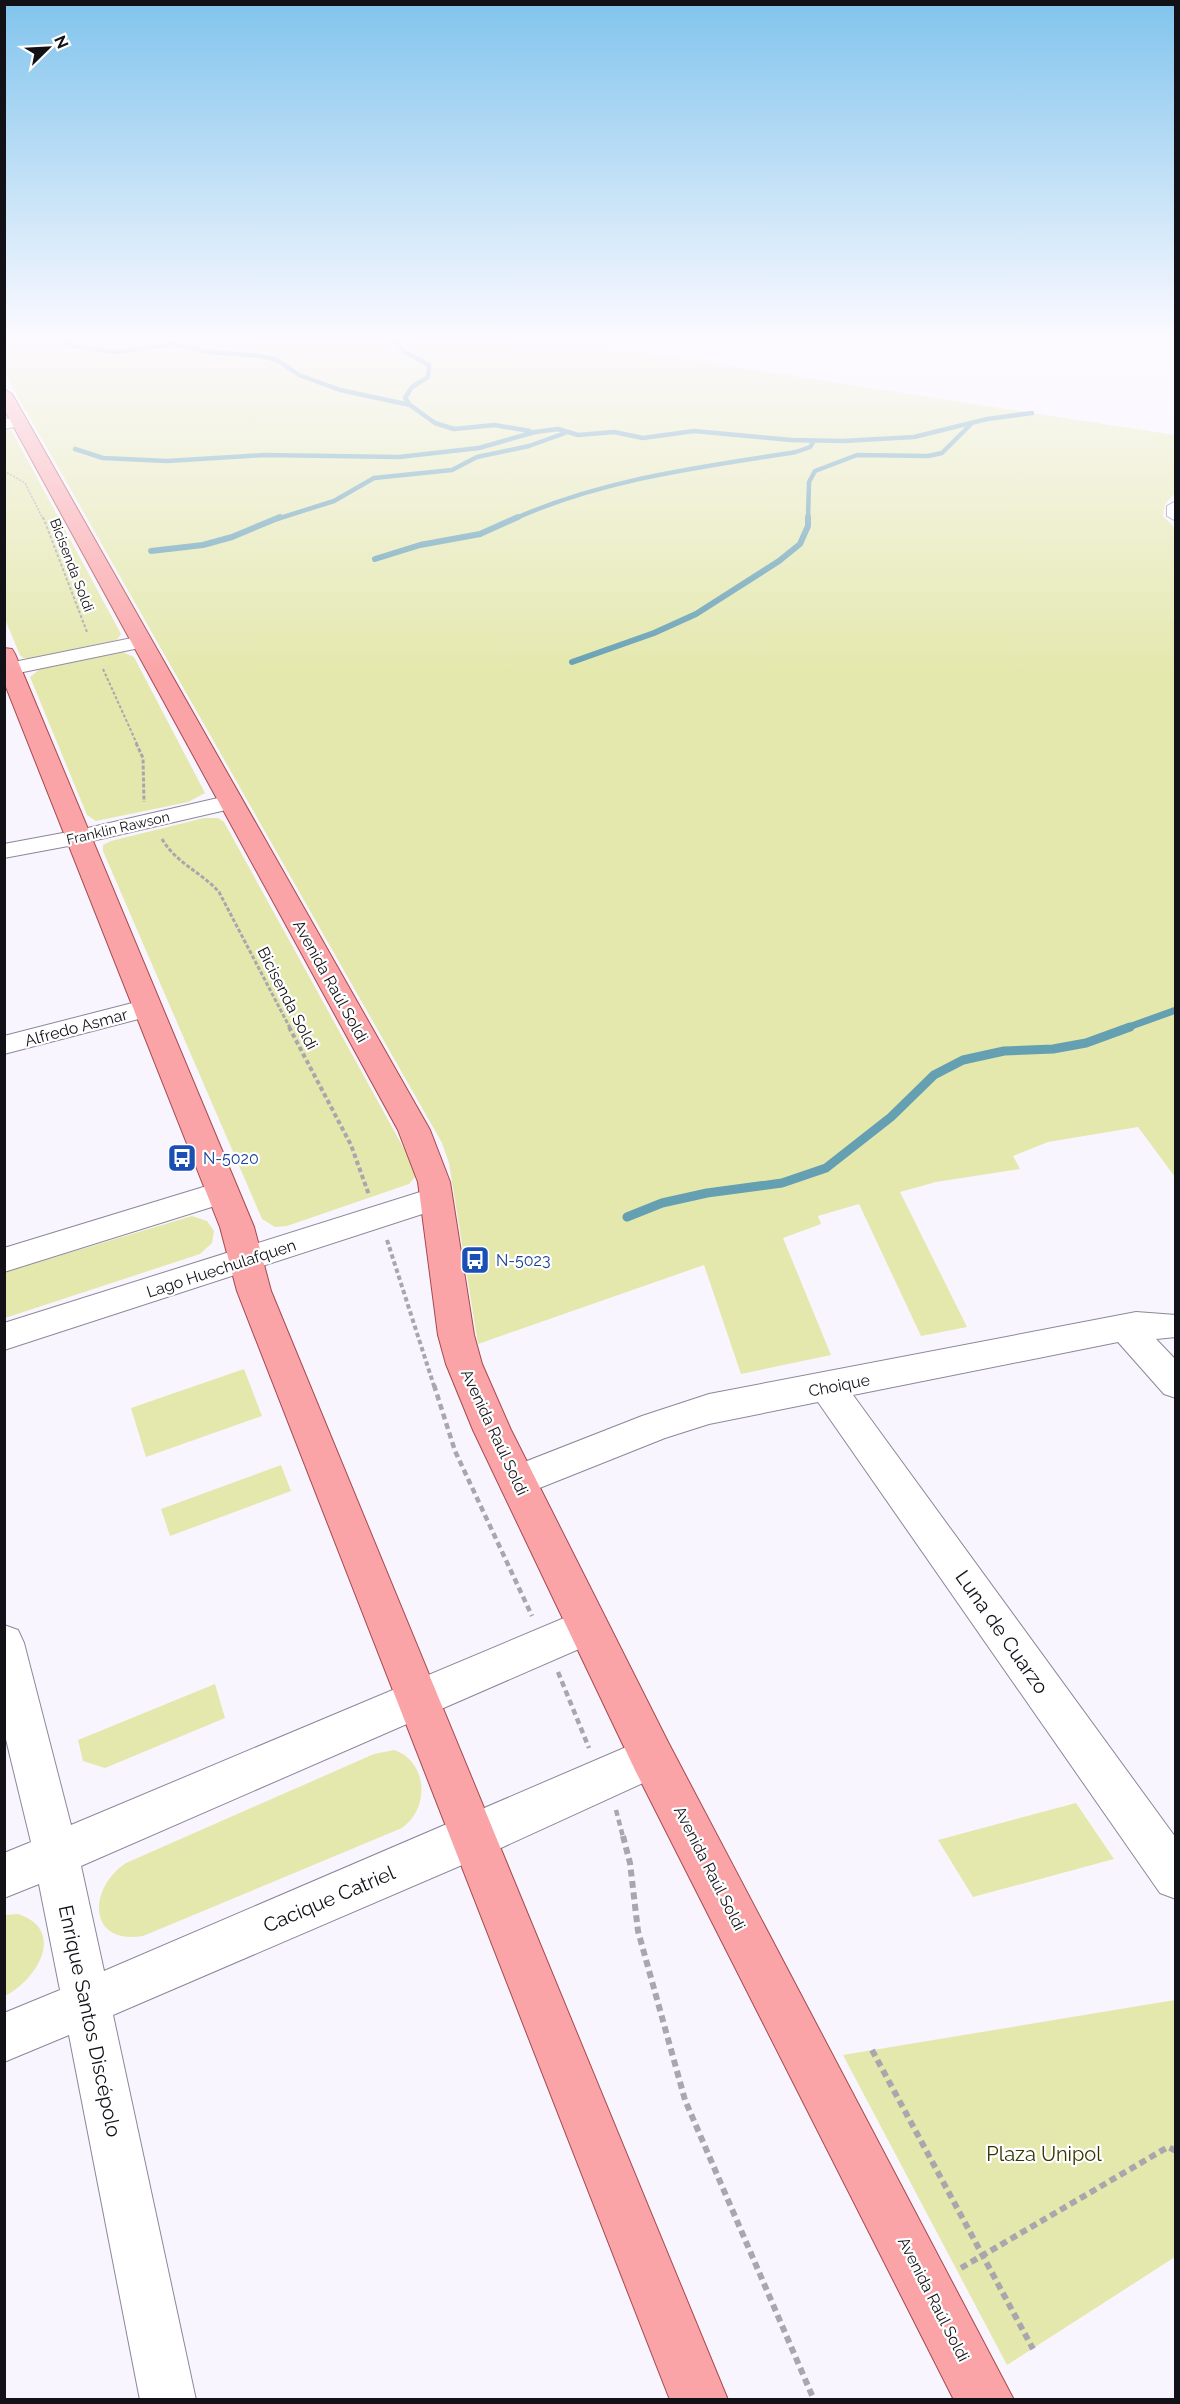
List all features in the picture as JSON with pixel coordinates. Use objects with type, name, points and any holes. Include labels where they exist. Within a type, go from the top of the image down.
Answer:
[{"type":"main road","name":"Avenida Raúl Soldi","points":[[32,451],[142,642],[414,1130],[430,1168],[453,1316],[464,1364],[517,1481],[652,1757],[985,2400]]},
{"type":"main road","points":[[6,664],[79,837],[237,1227],[254,1291],[699,2400]]},
{"type":"street","points":[[1176,506],[1176,516]]},
{"type":"street","points":[[6,664],[142,642]]},
{"type":"street","name":"Franklin Rawson","points":[[4,851],[79,837],[231,802]]},
{"type":"street","name":"Alfredo Asmar","points":[[4,1045],[148,1008]]},
{"type":"street","points":[[4,1260],[223,1192]]},
{"type":"street","name":"Lago Huechulafquen","points":[[4,1337],[436,1198]]},
{"type":"street","name":"Choique","points":[[517,1481],[682,1416],[1125,1327],[1147,1324],[1170,1326]]},
{"type":"street","points":[[1125,1327],[1176,1384]]},
{"type":"street","name":"Luna de Cuarzo","points":[[828,1388],[1176,1877]]},
{"type":"street","points":[[4,1876],[419,1701],[588,1626]]},
{"type":"street","name":"Enrique Santos Discépolo","points":[[4,1643],[56,1854],[168,2400]]},
{"type":"street","name":"Cacique Catriel","points":[[4,2038],[474,1837],[652,1757]]},
{"type":"path","name":"Bicisenda Soldi","points":[[4,471],[25,483],[42,515],[88,635]]},
{"type":"path","points":[[102,667],[144,758],[146,805]]},
{"type":"path","name":"Bicisenda Soldi","points":[[157,829],[176,860],[210,881],[219,892],[351,1145],[370,1198]]},
{"type":"path","points":[[872,2050],[1033,2349]]},
{"type":"path","points":[[958,2270],[1168,2147],[1176,2151]]},
{"type":"green space","points":[[4,451],[23,451],[121,634],[117,640],[35,658],[23,658],[5,619]]},
{"type":"green space","points":[[49,451],[1175,451],[1175,493],[1165,504],[1163,516],[1176,529],[1175,1177],[1138,1127],[1048,1142],[1013,1156],[1020,1169],[936,1182],[900,1192],[967,1327],[921,1336],[859,1204],[818,1216],[821,1224],[783,1238],[831,1355],[741,1374],[704,1265],[478,1344],[449,1163],[442,1143]]},
{"type":"green space","points":[[123,652],[134,657],[205,793],[188,802],[96,821],[87,815],[30,677],[40,669]]},
{"type":"green space","points":[[204,818],[218,818],[224,822],[414,1167],[415,1177],[409,1184],[287,1226],[275,1227],[262,1219],[103,851],[103,845],[111,841]]},
{"type":"green space","points":[[192,1216],[207,1221],[214,1231],[212,1243],[200,1254],[5,1318],[5,1272]]},
{"type":"green space","points":[[244,1369],[262,1416],[146,1457],[131,1408]]},
{"type":"green space","points":[[281,1465],[291,1491],[170,1536],[161,1509]]},
{"type":"green space","points":[[215,1684],[225,1718],[105,1768],[83,1761],[78,1740]]},
{"type":"green space","points":[[394,1750],[414,1764],[421,1786],[421,1798],[417,1809],[411,1820],[402,1828],[143,1936],[125,1936],[111,1932],[103,1923],[99,1912],[100,1899],[105,1886],[126,1863],[374,1754]]},
{"type":"green space","points":[[1076,1803],[1114,1859],[973,1897],[938,1840]]},
{"type":"green space","points":[[18,1914],[33,1921],[41,1931],[44,1943],[42,1955],[36,1967],[17,1989],[5,1996],[5,1915]]},
{"type":"green space","name":"Plaza Unipol","points":[[1175,2000],[1175,2257],[1007,2365],[843,2055]]},
{"type":"waterway","points":[[82,451],[103,458],[167,461],[265,455],[399,457],[451,451]]},
{"type":"waterway","points":[[277,519],[334,501],[374,478],[452,470],[477,457],[504,451]]},
{"type":"waterway","points":[[514,519],[548,505],[617,484],[688,469],[798,451]]},
{"type":"waterway","points":[[808,519],[809,482],[815,471],[857,455],[928,456],[944,451]]},
{"type":"waterway","points":[[151,551],[203,545],[232,537],[280,517]]},
{"type":"waterway","points":[[375,559],[420,545],[480,534],[518,517]]},
{"type":"waterway","points":[[572,662],[654,633],[696,614],[779,561],[800,544],[808,526],[808,519]]},
{"type":"waterway","points":[[1126,1028],[1176,1010]]},
{"type":"waterway","points":[[627,1217],[662,1203],[707,1193],[782,1183],[826,1168],[891,1117],[934,1075],[963,1060],[1004,1051],[1053,1049],[1086,1043],[1130,1027]]},
{"type":"place","name":"N-5020","points":[[182,1158]]},
{"type":"place","name":"N-5023","points":[[475,1260]]}]
